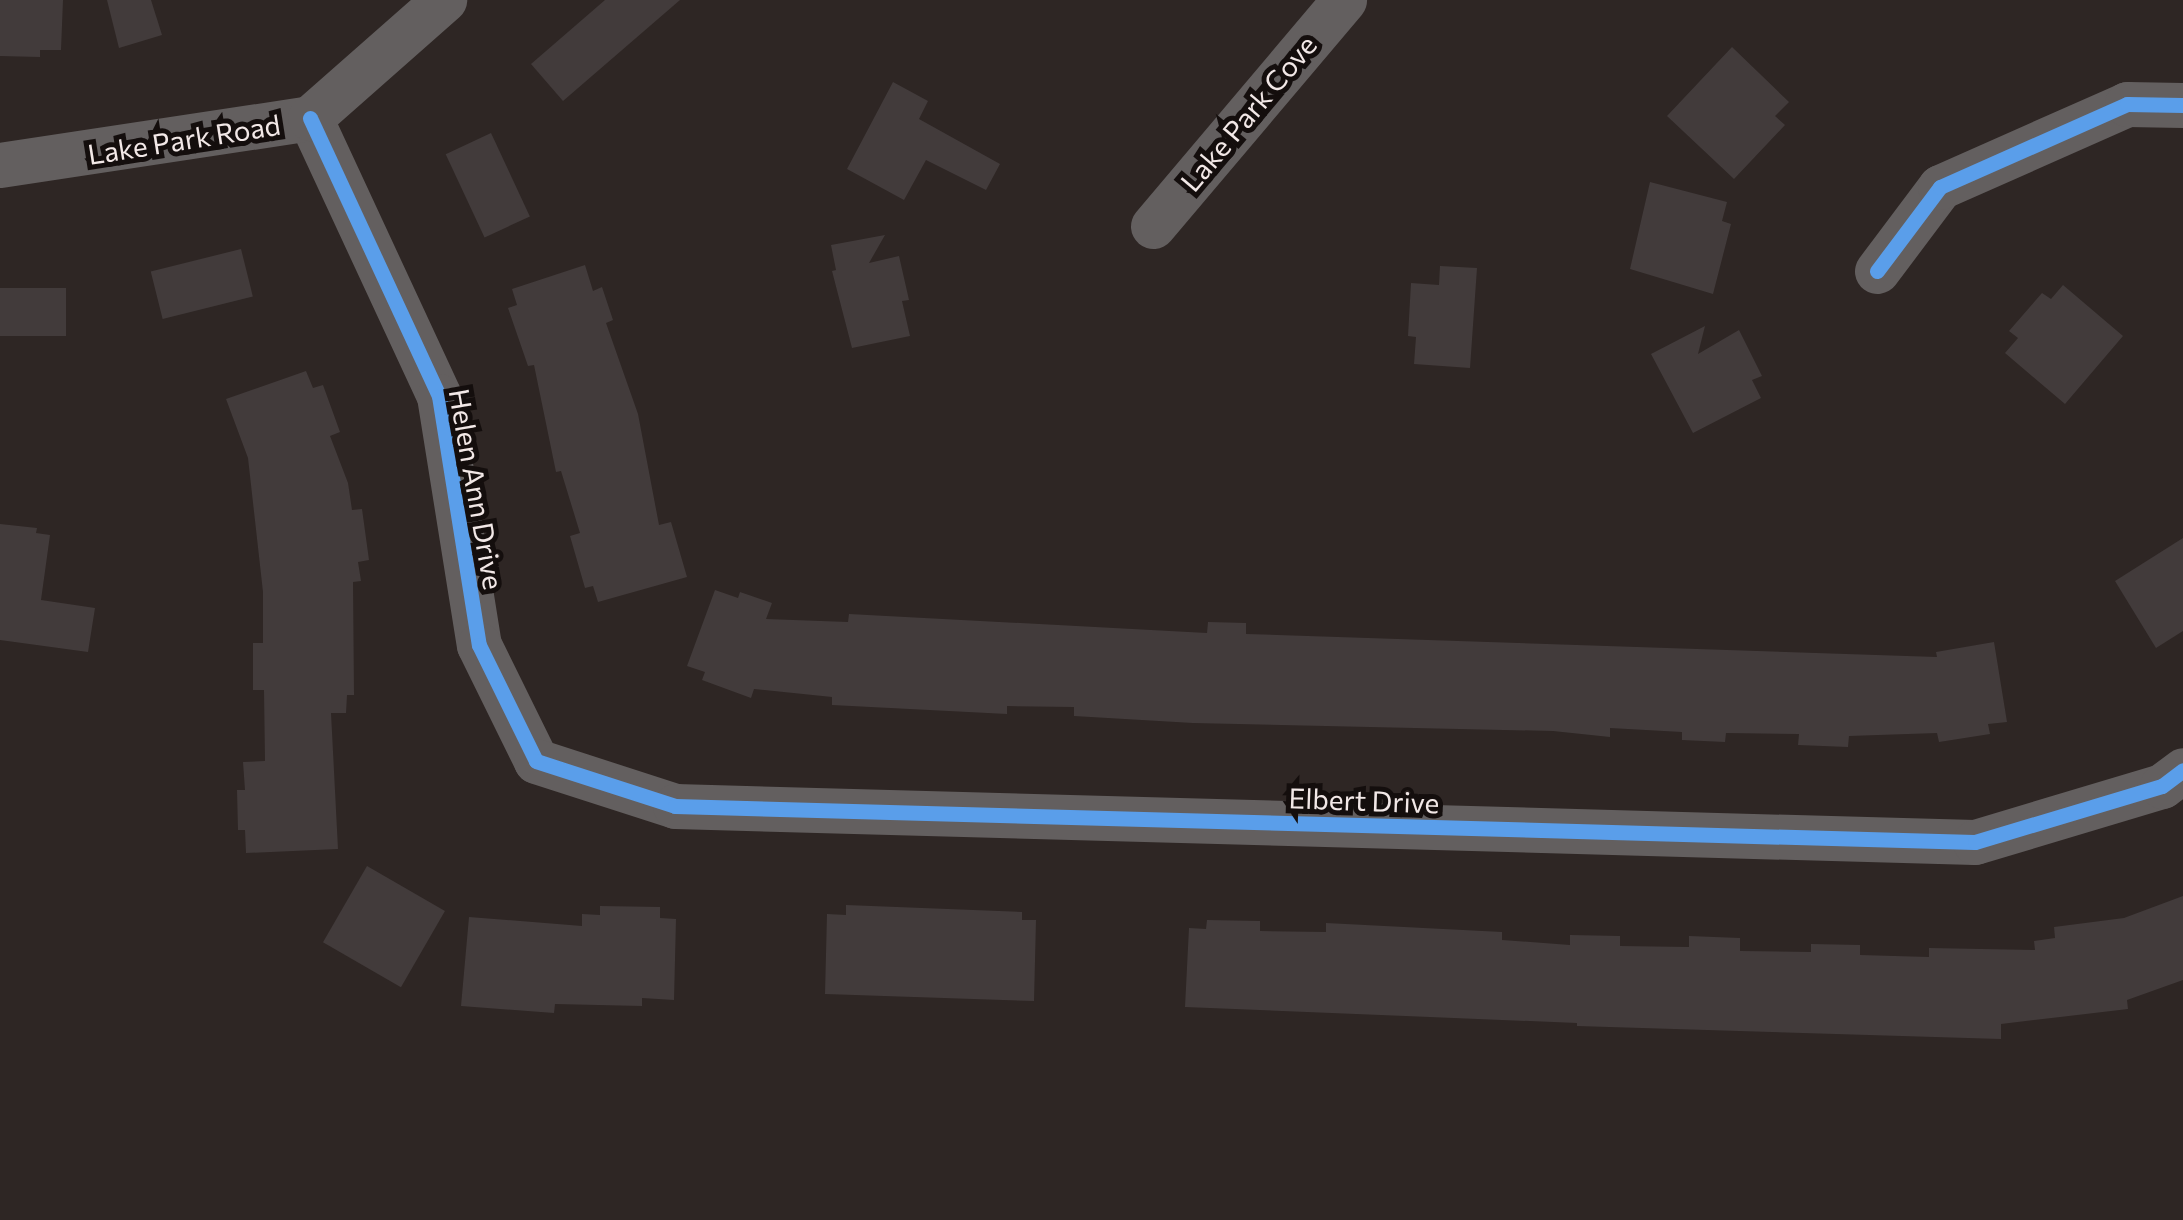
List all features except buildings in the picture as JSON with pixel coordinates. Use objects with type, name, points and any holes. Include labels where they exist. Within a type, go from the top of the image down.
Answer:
[{"type":"street","name":"Lake Park Road","points":[[0,165],[310,118],[444,0]]},
{"type":"street","name":"Lake Park Cove","points":[[1153,226],[1344,0]]},
{"type":"street","points":[[1876,271],[1940,187],[2128,104],[2183,105]]},
{"type":"street","name":"Helen Ann Drive","points":[[310,118],[439,396],[479,645],[536,761]]},
{"type":"street","name":"Elbert Drive","points":[[536,761],[675,806],[1975,842],[2162,786],[2183,770]]},
{"type":"cycle path","points":[[1877,271],[1940,187],[2127,104],[2183,105]]},
{"type":"cycle path","points":[[310,118],[439,396],[479,645],[536,761],[675,806],[1975,842],[2162,786],[2183,770]]}]
